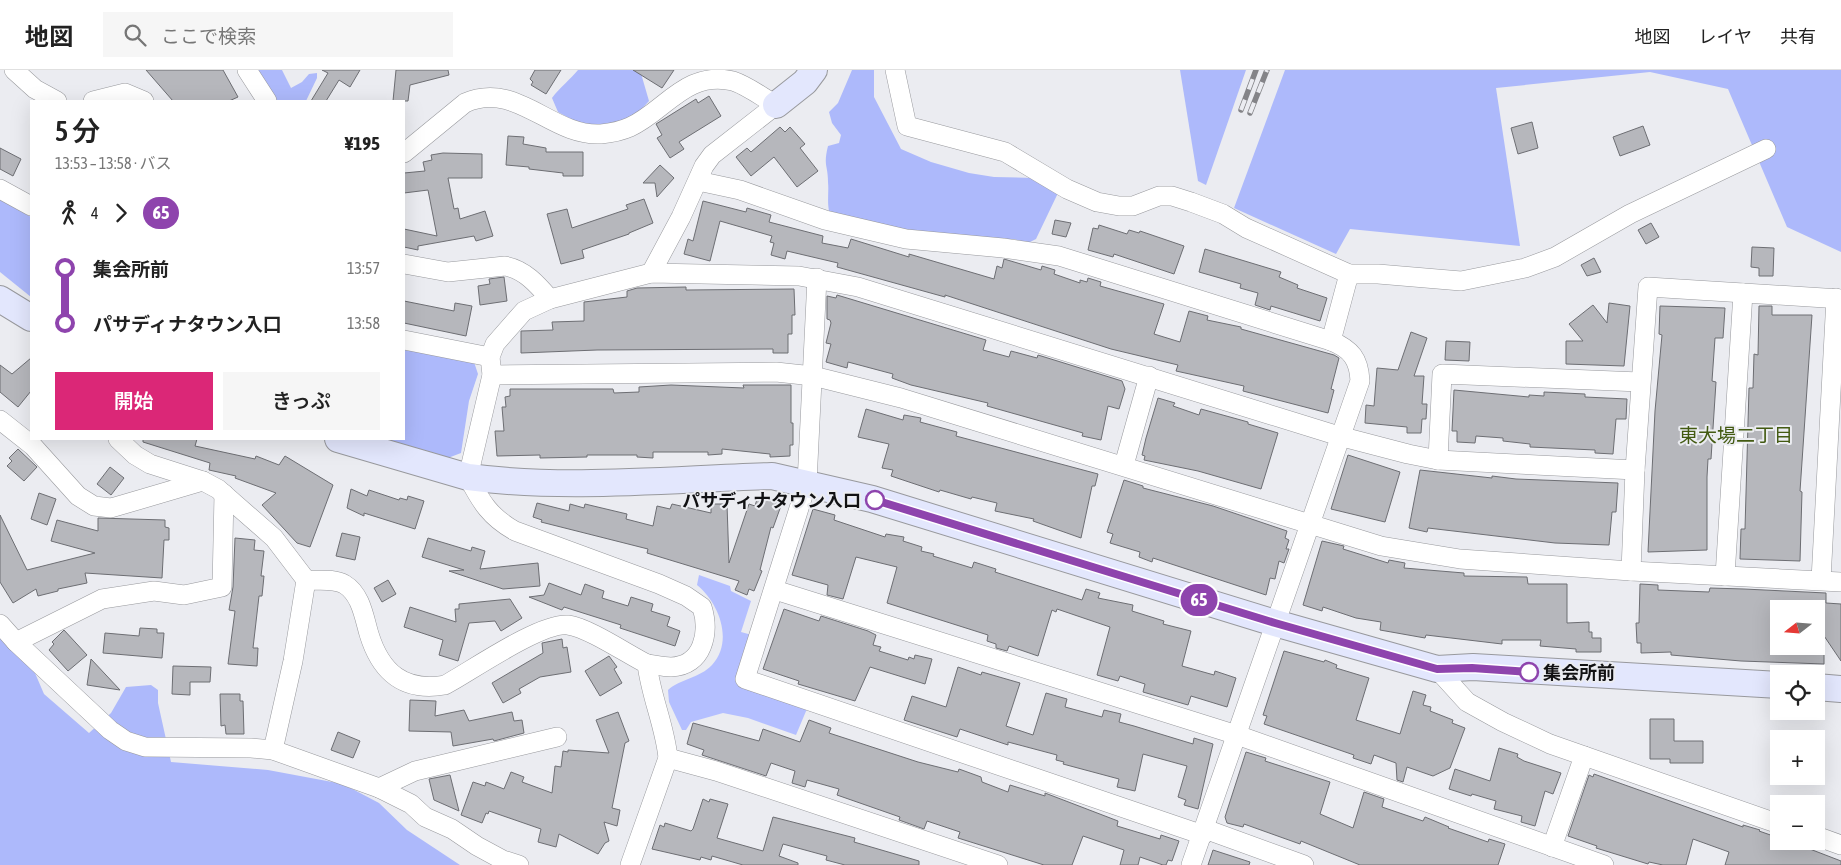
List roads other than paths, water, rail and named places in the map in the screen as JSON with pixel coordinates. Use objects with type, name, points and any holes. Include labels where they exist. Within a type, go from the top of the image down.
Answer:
[{"type":"street","points":[[14,70],[35,89],[56,100]]},
{"type":"street","points":[[248,70],[266,100]]},
{"type":"street","points":[[651,273],[682,217],[704,166],[712,155],[805,82],[814,70]]},
{"type":"street","points":[[895,70],[907,126],[1005,152],[1067,189],[1097,202],[1119,206],[1133,206],[1160,196],[1172,196],[1191,202],[1223,214],[1246,228],[1349,274],[1378,274],[1461,280],[1525,268],[1555,257],[1630,214],[1766,150]]},
{"type":"street","points":[[405,152],[418,144],[465,103],[490,96],[535,110],[582,132],[600,134],[632,126],[674,92],[693,82],[704,80],[731,80],[776,105]]},
{"type":"street","points":[[97,100],[125,93],[142,100]]},
{"type":"street","points":[[698,181],[740,190],[825,220],[906,239],[1003,248],[1058,256],[1332,341],[1344,346],[1354,354],[1359,368],[1360,381],[1339,436],[1311,524],[1191,865]]},
{"type":"street","points":[[0,188],[30,205]]},
{"type":"street","points":[[405,264],[448,272],[505,266],[514,268],[534,281],[550,299]]},
{"type":"street","points":[[306,580],[329,580],[342,583],[351,590],[362,607],[370,637],[380,660],[396,677],[411,686],[431,688],[445,685],[530,636],[554,627],[568,625],[585,631],[647,664],[672,667],[690,660],[703,645],[707,634],[702,608],[686,596],[659,584],[515,532],[498,522],[482,502],[468,476],[495,344],[524,311],[550,299],[651,273],[799,276],[858,287],[1339,436],[1408,454],[1438,460],[1635,470]]},
{"type":"street","points":[[1332,341],[1349,274]]},
{"type":"street","points":[[817,278],[807,483],[775,590],[745,679],[1304,865]]},
{"type":"street","points":[[1631,572],[1640,382],[1648,287],[1839,298],[1821,580]]},
{"type":"street","points":[[1725,576],[1743,293]]},
{"type":"street","points":[[0,299],[30,317]]},
{"type":"street","points":[[405,340],[491,366],[776,372],[813,376],[902,398],[1124,465],[1381,546],[1460,558],[1631,572],[1841,582]]},
{"type":"street","points":[[1438,460],[1442,374],[1640,382]]},
{"type":"street","points":[[1124,465],[1149,376]]},
{"type":"street","points":[[0,420],[33,446],[78,496],[94,506],[112,508],[203,481]]},
{"type":"street","points":[[119,440],[150,464],[203,481],[224,494],[274,538],[306,580],[293,661],[274,750]]},
{"type":"street","points":[[342,440],[468,476],[552,482],[772,476],[807,483],[872,499],[1275,623],[1437,669],[1472,668],[1770,685]]},
{"type":"street","points":[[16,642],[102,599],[154,591],[184,595],[222,587],[224,494]]},
{"type":"street","points":[[775,590],[1237,735],[1604,865]]},
{"type":"street","points":[[0,624],[16,642],[110,730],[126,741],[145,747],[274,750],[379,788],[411,804],[425,817],[452,829],[502,860],[519,865]]},
{"type":"street","points":[[630,865],[668,758],[666,740],[650,685],[647,664]]},
{"type":"street","points":[[1437,669],[1467,702],[1502,722],[1550,744],[1770,821]]},
{"type":"street","points":[[1825,687],[1841,688]]},
{"type":"street","points":[[379,788],[415,771],[557,737]]},
{"type":"street","points":[[1552,847],[1584,756]]},
{"type":"street","points":[[668,758],[716,771],[998,865]]},
{"type":"street","points":[[1825,839],[1841,845]]},
{"type":"railway","points":[[1241,110],[1256,70]]},
{"type":"railway","points":[[1250,113],[1267,70]]},
{"type":"place","name":"パサディナタウン入口","points":[[875,500]]},
{"type":"place","name":"集会所前","points":[[1529,672]]},
{"type":"district","name":"東大場二丁目","points":[[1736,435]]}]
